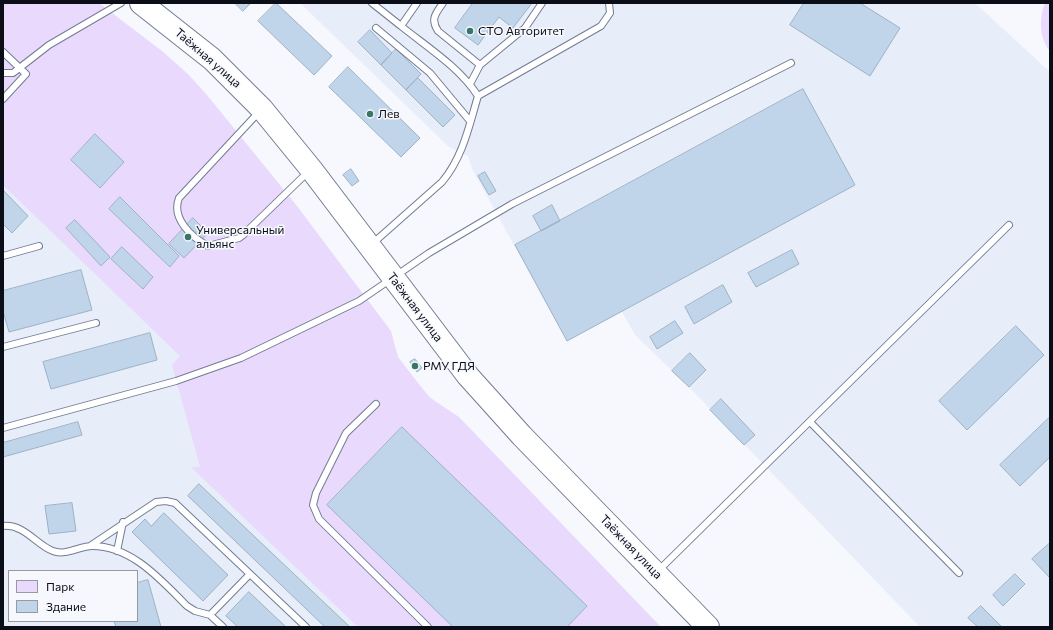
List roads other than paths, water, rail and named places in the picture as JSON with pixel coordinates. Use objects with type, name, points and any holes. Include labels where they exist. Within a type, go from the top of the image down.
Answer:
[{"type":"highway","name":"Таёжная улица","points":[[141,3],[212,59],[235,80],[262,109],[311,169],[446,348],[492,404],[708,627]]},
{"type":"lane","points":[[3,73],[13,73],[49,46],[121,3]]},
{"type":"lane","points":[[372,3],[470,84],[478,96]]},
{"type":"lane","points":[[401,26],[417,3]]},
{"type":"lane","points":[[444,3],[434,15],[433,24],[438,31],[480,65]]},
{"type":"lane","points":[[470,84],[480,65],[525,28],[542,3]]},
{"type":"lane","points":[[370,246],[442,182],[450,172],[461,152],[478,96],[601,26],[610,13],[609,3]]},
{"type":"lane","points":[[376,28],[430,73],[470,121]]},
{"type":"lane","points":[[3,52],[26,74],[3,99]]},
{"type":"lane","points":[[3,428],[176,381],[241,358],[352,305],[392,277],[512,204],[791,64]]},
{"type":"lane","points":[[262,109],[183,192],[176,206],[177,216],[181,222],[208,246],[239,238],[311,169]]},
{"type":"lane","points":[[656,573],[1009,225]]},
{"type":"lane","points":[[3,256],[39,246]]},
{"type":"lane","points":[[3,347],[96,323]]},
{"type":"lane","points":[[376,404],[346,434],[316,493],[313,505],[319,519],[428,627]]},
{"type":"lane","points":[[810,422],[959,573]]},
{"type":"lane","points":[[90,546],[123,522],[156,502],[166,501],[175,503],[306,627]]},
{"type":"lane","points":[[117,551],[123,522]]},
{"type":"lane","points":[[3,526],[17,528],[53,551],[62,552],[90,546],[102,547],[117,551],[148,568],[195,611],[210,615],[223,627]]},
{"type":"lane","points":[[210,615],[250,574]]},
{"type":"place","name":"СТО Авторитет","points":[[470,31]]},
{"type":"place","name":"Лев","points":[[370,114]]},
{"type":"place","name":"Универсальный альянс","points":[[188,237]]},
{"type":"place","name":"РМУ ГДЯ","points":[[415,366]]}]
